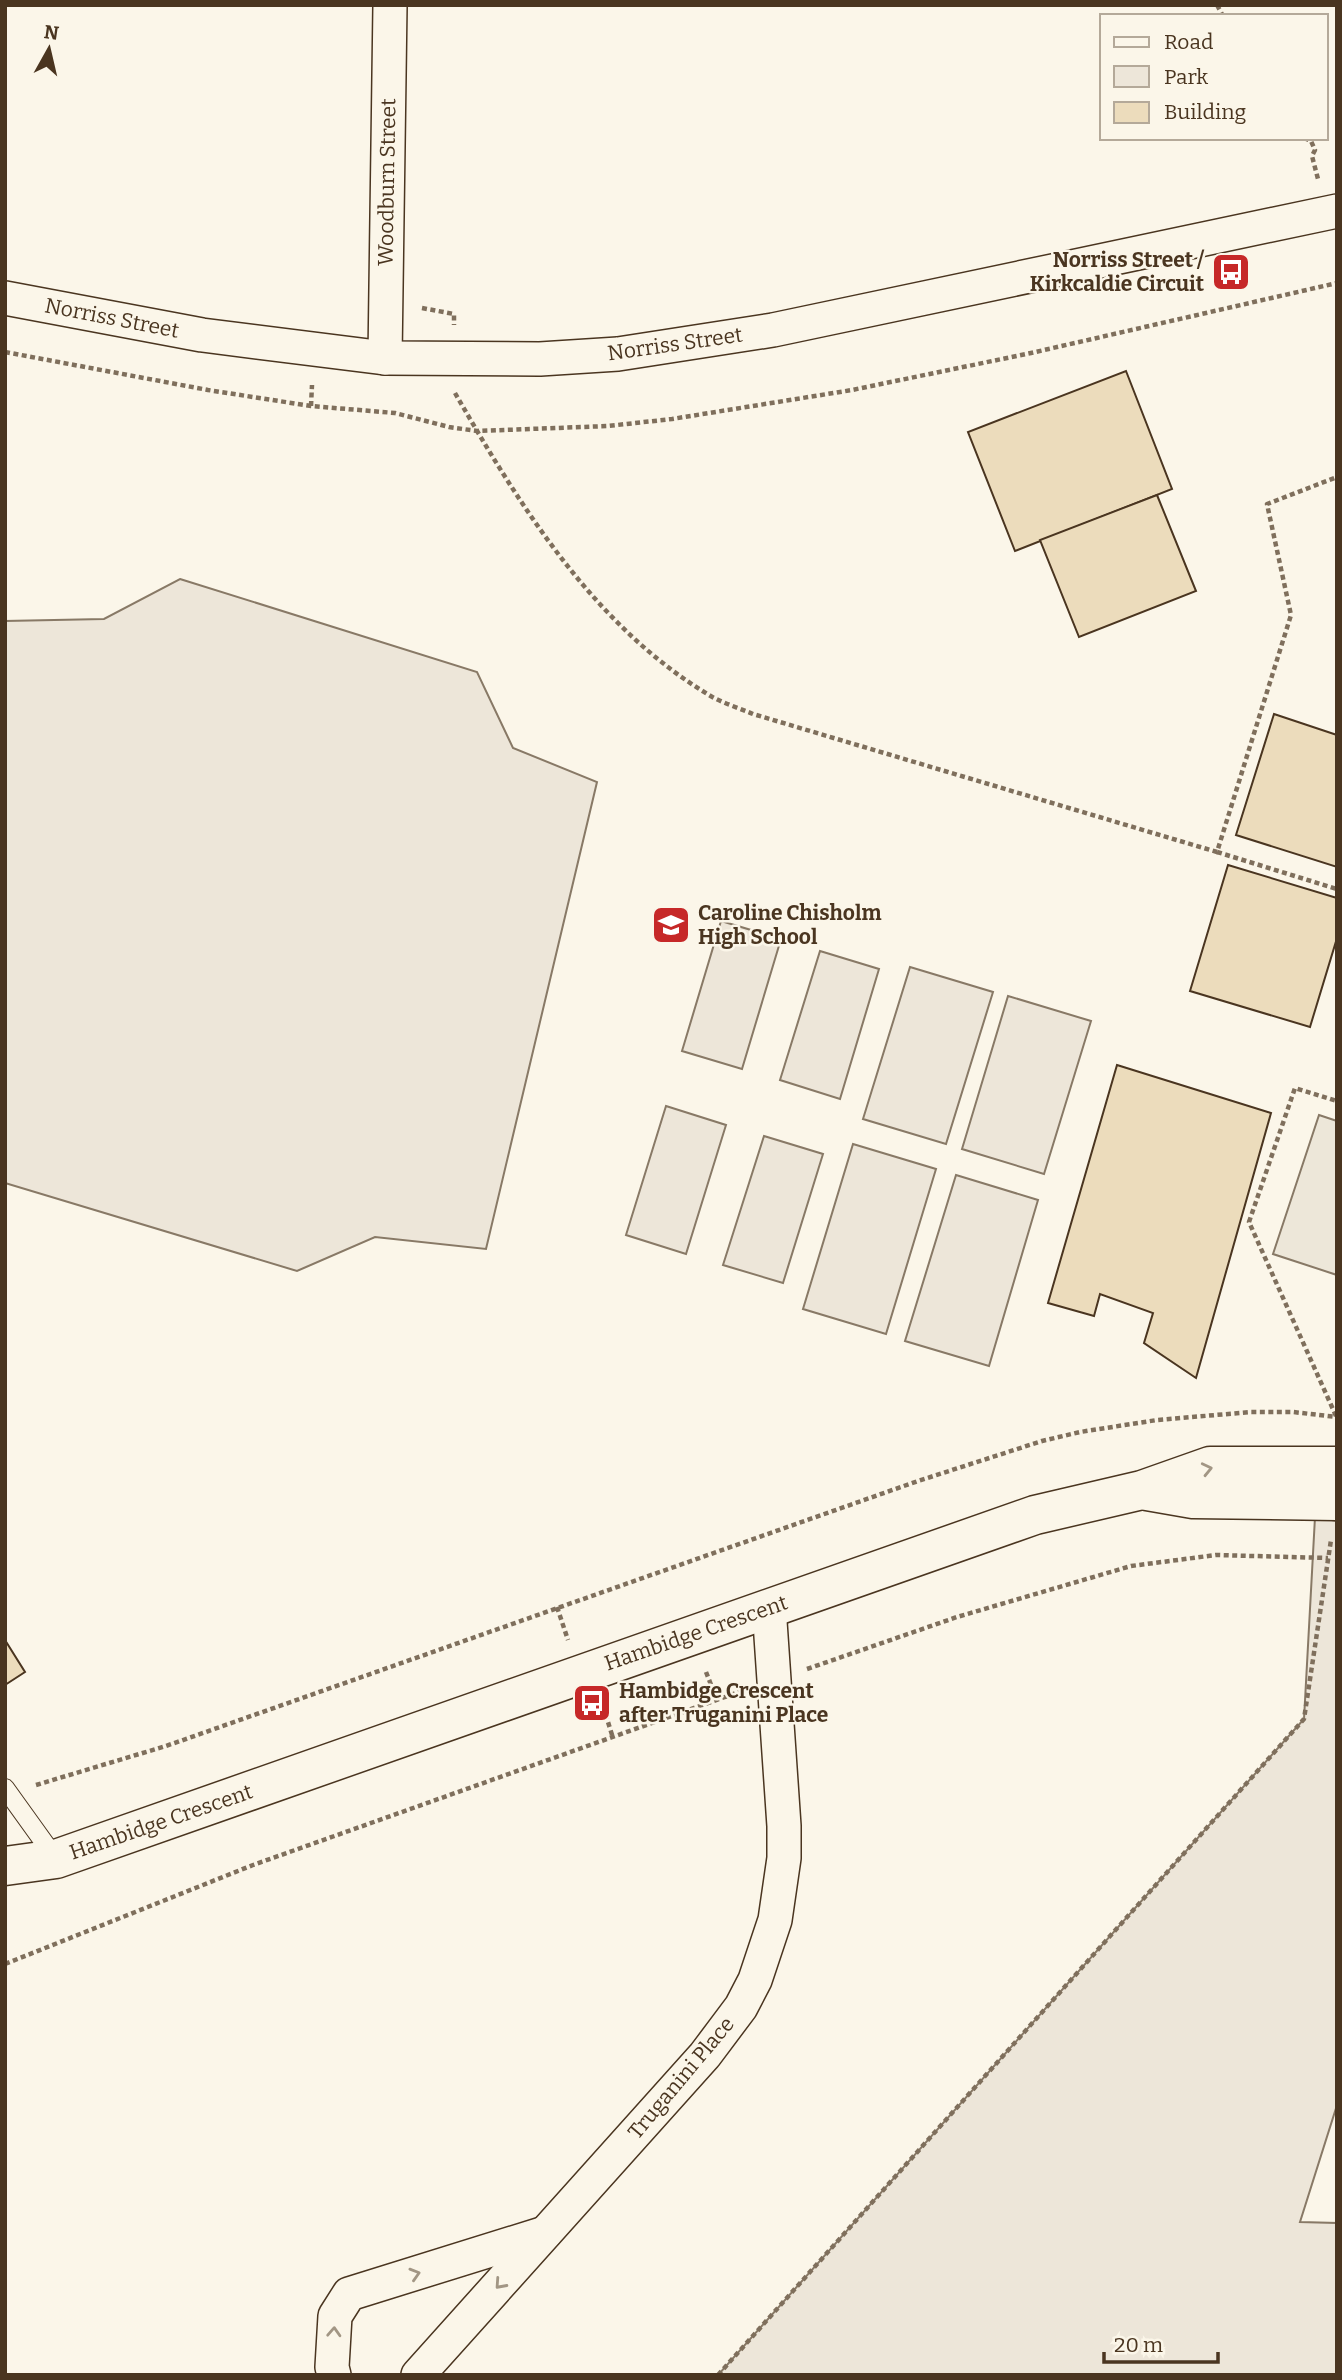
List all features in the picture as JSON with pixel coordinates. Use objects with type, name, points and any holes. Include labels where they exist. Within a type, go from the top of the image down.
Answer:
[{"type":"street","name":"Woodburn Street","points":[[385,358],[390,5]]},
{"type":"street","name":"Norriss Street","points":[[5,298],[202,335],[385,358],[540,359],[631,352],[773,330],[1337,211]]},
{"type":"street","name":"Hambidge Crescent","points":[[5,1866],[56,1859],[1035,1516],[1142,1490],[1210,1466],[1337,1465]]},
{"type":"street","name":"Hambidge Crescent","points":[[1142,1490],[1334,1517]]},
{"type":"street","name":"Truganini Place","points":[[418,2375],[705,2055],[741,2007],[755,1980],[775,1920],[784,1858],[769,1607]]},
{"type":"street","name":"Hambidge Crescent","points":[[5,1895],[40,1874],[56,1859]]},
{"type":"street","points":[[334,2375],[332,2367],[335,2316],[349,2294],[545,2233]]},
{"type":"lane","points":[[8,1791],[56,1859]]},
{"type":"path","points":[[453,390],[531,516],[608,613],[660,661],[711,696],[753,714],[1337,889]]},
{"type":"path","points":[[1217,852],[1291,615],[1267,504],[1337,477]]},
{"type":"path","points":[[1337,1101],[1295,1088],[1249,1222],[1337,1417]]},
{"type":"path","points":[[8,1791],[166,1746],[918,1481],[1042,1441],[1157,1420],[1237,1413],[1293,1412],[1337,1417]]},
{"type":"path","points":[[718,2375],[1304,1719],[1334,1517]]},
{"type":"path","points":[[5,1964],[253,1865],[957,1616],[1131,1566],[1216,1555],[1328,1558]]},
{"type":"path","points":[[557,1607],[569,1642],[557,1646]]},
{"type":"path","points":[[602,1703],[613,1738]]},
{"type":"green space","points":[[180,579],[477,672],[513,748],[597,782],[486,1249],[375,1237],[297,1271],[5,1183],[5,621],[104,619]]},
{"type":"green space","points":[[721,921],[781,939],[742,1069],[682,1051]]},
{"type":"green space","points":[[820,951],[879,969],[840,1099],[780,1080]]},
{"type":"green space","points":[[910,967],[993,992],[946,1144],[863,1119]]},
{"type":"green space","points":[[1008,996],[1091,1021],[1044,1174],[962,1149]]},
{"type":"green space","points":[[666,1106],[726,1125],[686,1254],[626,1235]]},
{"type":"green space","points":[[764,1136],[823,1154],[783,1283],[723,1265]]},
{"type":"green space","points":[[853,1144],[936,1169],[886,1334],[803,1309]]},
{"type":"green space","points":[[956,1175],[1038,1200],[989,1366],[905,1341]]},
{"type":"green space","points":[[1315,1517],[1337,1521],[1337,2105],[1300,2222],[1337,2223],[1337,2375],[718,2375],[1304,1719]]},
{"type":"shaded area","points":[[1319,1115],[1337,1121],[1337,1275],[1273,1254]]},
{"type":"building","points":[[1126,371],[1172,489],[1015,551],[968,432]]},
{"type":"building","points":[[1157,495],[1196,591],[1079,637],[1040,540]]},
{"type":"building","points":[[1274,714],[1337,735],[1337,867],[1236,835]]},
{"type":"building","points":[[1228,865],[1337,898],[1337,938],[1310,1027],[1190,991]]},
{"type":"building","points":[[1117,1065],[1271,1113],[1196,1378],[1144,1343],[1153,1313],[1100,1294],[1094,1316],[1048,1303]]},
{"type":"building","points":[[5,1640],[25,1672],[5,1685]]},
{"type":"place","name":"Norriss Street / Kirkcaldie Circuit","points":[[1231,272]]},
{"type":"place","name":"Caroline Chisholm High School","points":[[671,925]]},
{"type":"place","name":"Hambidge Crescent after Truganini Place","points":[[592,1703]]}]
